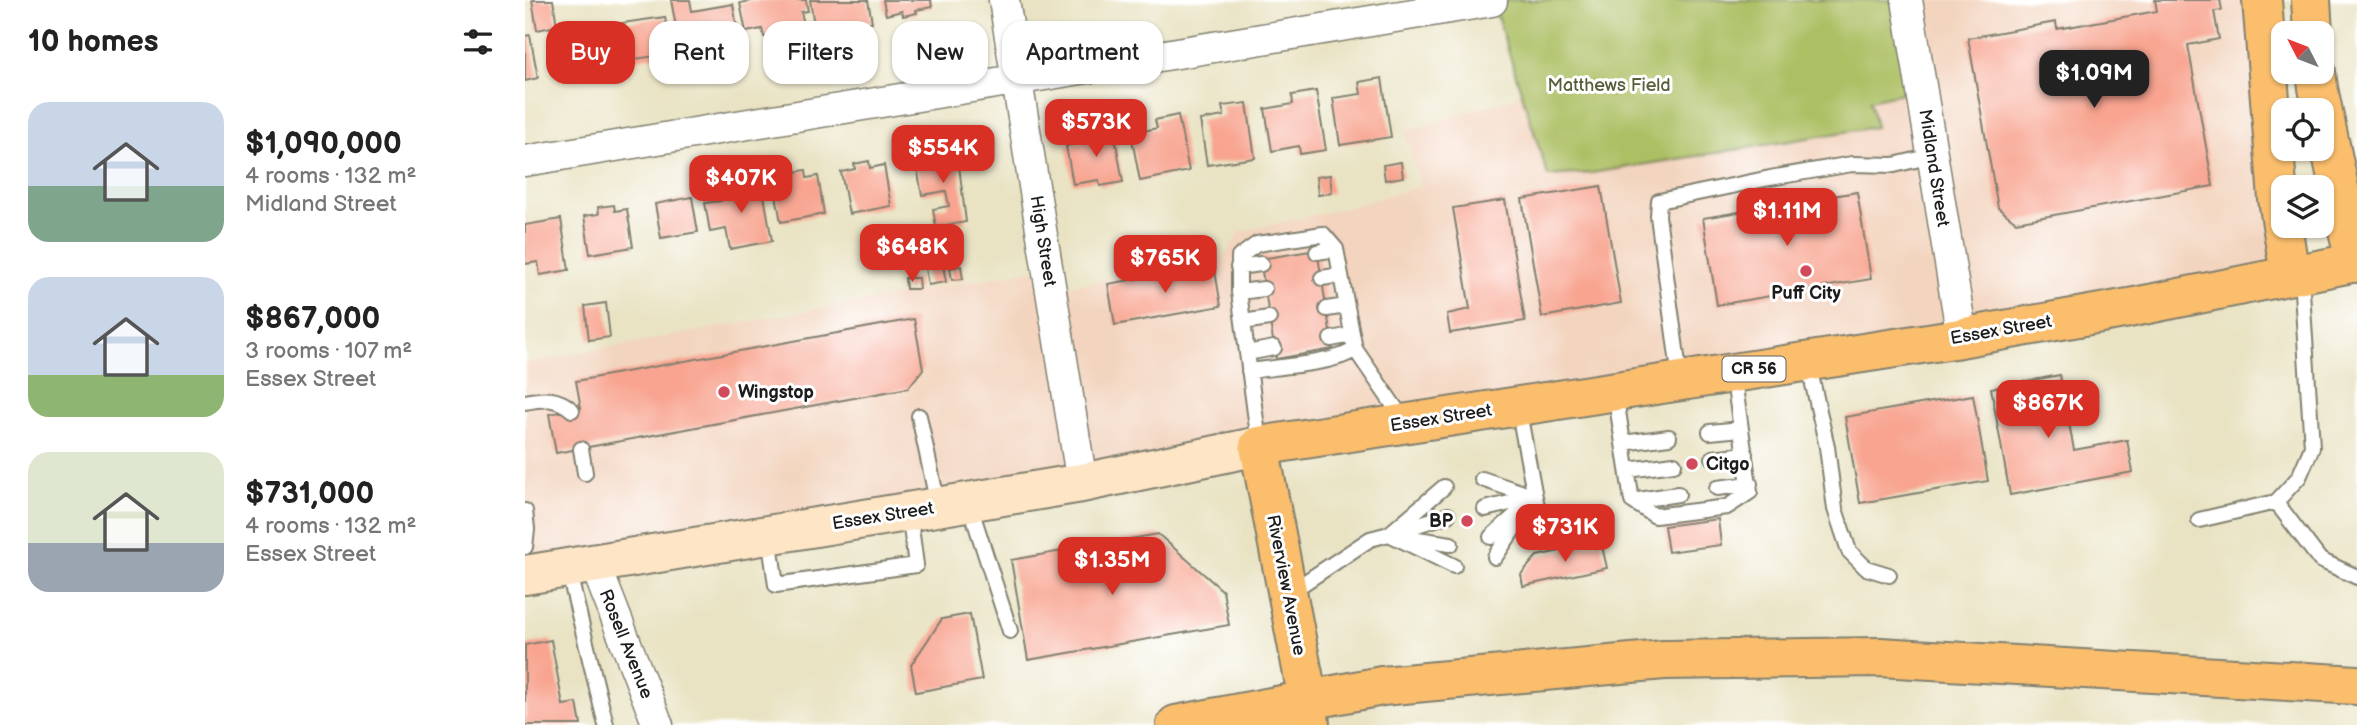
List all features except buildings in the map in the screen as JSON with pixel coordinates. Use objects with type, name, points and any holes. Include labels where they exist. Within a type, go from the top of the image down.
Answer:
[{"type":"main road","points":[[2262,0],[2277,199],[2295,274]]},
{"type":"main road","points":[[2311,0],[2312,21]]},
{"type":"main road","points":[[2318,84],[2356,263]]},
{"type":"main road","name":"Essex Street","points":[[525,575],[1082,483],[1259,446],[1962,337],[2129,308],[2356,263]]},
{"type":"main road","name":"Riverview Avenue","points":[[1259,446],[1309,713]]},
{"type":"main road","points":[[1176,725],[1309,713],[1382,686],[1664,660],[1893,657],[2357,685]]},
{"type":"street","name":"High Street","points":[[1004,0],[1007,21]]},
{"type":"street","name":"Midland Street","points":[[1907,0],[1962,337]]},
{"type":"street","points":[[1163,55],[1492,1]]},
{"type":"street","points":[[525,161],[1002,81]]},
{"type":"street","name":"High Street","points":[[1017,84],[1082,483]]},
{"type":"street","name":"Rosell Avenue","points":[[581,566],[658,725]]},
{"type":"lane","points":[[1680,380],[1658,216],[1659,201],[1852,164],[1894,165],[1932,156]]},
{"type":"lane","points":[[1259,446],[1238,267],[1239,257],[1257,244],[1323,234],[1336,249],[1353,342],[1406,423]]},
{"type":"lane","points":[[1317,252],[1336,249]]},
{"type":"lane","points":[[1238,267],[1261,264]]},
{"type":"lane","points":[[2199,520],[2276,502],[2299,477],[2312,447],[2295,274]]},
{"type":"lane","points":[[1322,278],[1341,275]]},
{"type":"lane","points":[[1239,292],[1265,289]]},
{"type":"lane","points":[[1327,309],[1346,306]]},
{"type":"lane","points":[[1243,322],[1269,318]]},
{"type":"lane","points":[[1331,339],[1353,342]]},
{"type":"lane","points":[[1249,371],[1335,359],[1349,354],[1353,342]]},
{"type":"lane","points":[[1247,353],[1274,348]]},
{"type":"lane","points":[[1808,361],[1826,447],[1835,509],[1849,551],[1866,569],[1889,575]]},
{"type":"lane","points":[[1615,391],[1632,500],[1655,516],[1727,507],[1750,492],[1733,372]]},
{"type":"lane","points":[[525,401],[545,397],[564,403],[572,410]]},
{"type":"lane","points":[[1518,406],[1545,540]]},
{"type":"lane","points":[[919,416],[938,506],[1010,631]]},
{"type":"lane","points":[[1710,432],[1741,429]]},
{"type":"lane","points":[[1623,443],[1669,437]]},
{"type":"lane","points":[[582,449],[585,473]]},
{"type":"lane","points":[[1713,458],[1745,454]]},
{"type":"lane","points":[[1628,470],[1674,464]]},
{"type":"lane","points":[[1482,479],[1535,497]]},
{"type":"lane","points":[[1717,488],[1750,484]]},
{"type":"lane","points":[[1389,534],[1444,486]]},
{"type":"lane","points":[[1632,500],[1678,494]]},
{"type":"lane","points":[[1485,509],[1535,497]]},
{"type":"lane","points":[[1491,537],[1535,497]]},
{"type":"lane","points":[[1495,557],[1535,497]]},
{"type":"lane","points":[[2276,502],[2320,560],[2357,578]]},
{"type":"lane","points":[[768,535],[776,585],[916,565],[938,506]]},
{"type":"lane","points":[[525,511],[525,547]]},
{"type":"lane","points":[[1287,594],[1370,540],[1448,515]]},
{"type":"lane","points":[[1389,534],[1451,544]]},
{"type":"lane","points":[[1389,534],[1454,566]]},
{"type":"lane","points":[[581,566],[606,725]]},
{"type":"shaded area","points":[[1907,0],[2262,0],[2272,98],[2271,161],[2278,161],[2280,175],[2271,175],[2271,238],[2286,238],[2290,275],[525,575],[525,363],[1047,267],[1051,289],[1223,258],[1240,232],[1350,207],[1420,186],[1405,131],[1522,95],[1549,176],[1592,173],[1875,127],[1869,100]]},
{"type":"green space","name":"Matthews Field","points":[[1492,0],[1907,0],[1921,89],[1870,100],[1876,127],[1592,173],[1548,176]]},
{"type":"place","name":"Puff City","points":[[1806,271]]},
{"type":"place","name":"Wingstop","points":[[724,392]]},
{"type":"place","name":"Citgo","points":[[1692,464]]},
{"type":"place","name":"BP","points":[[1467,521]]}]
